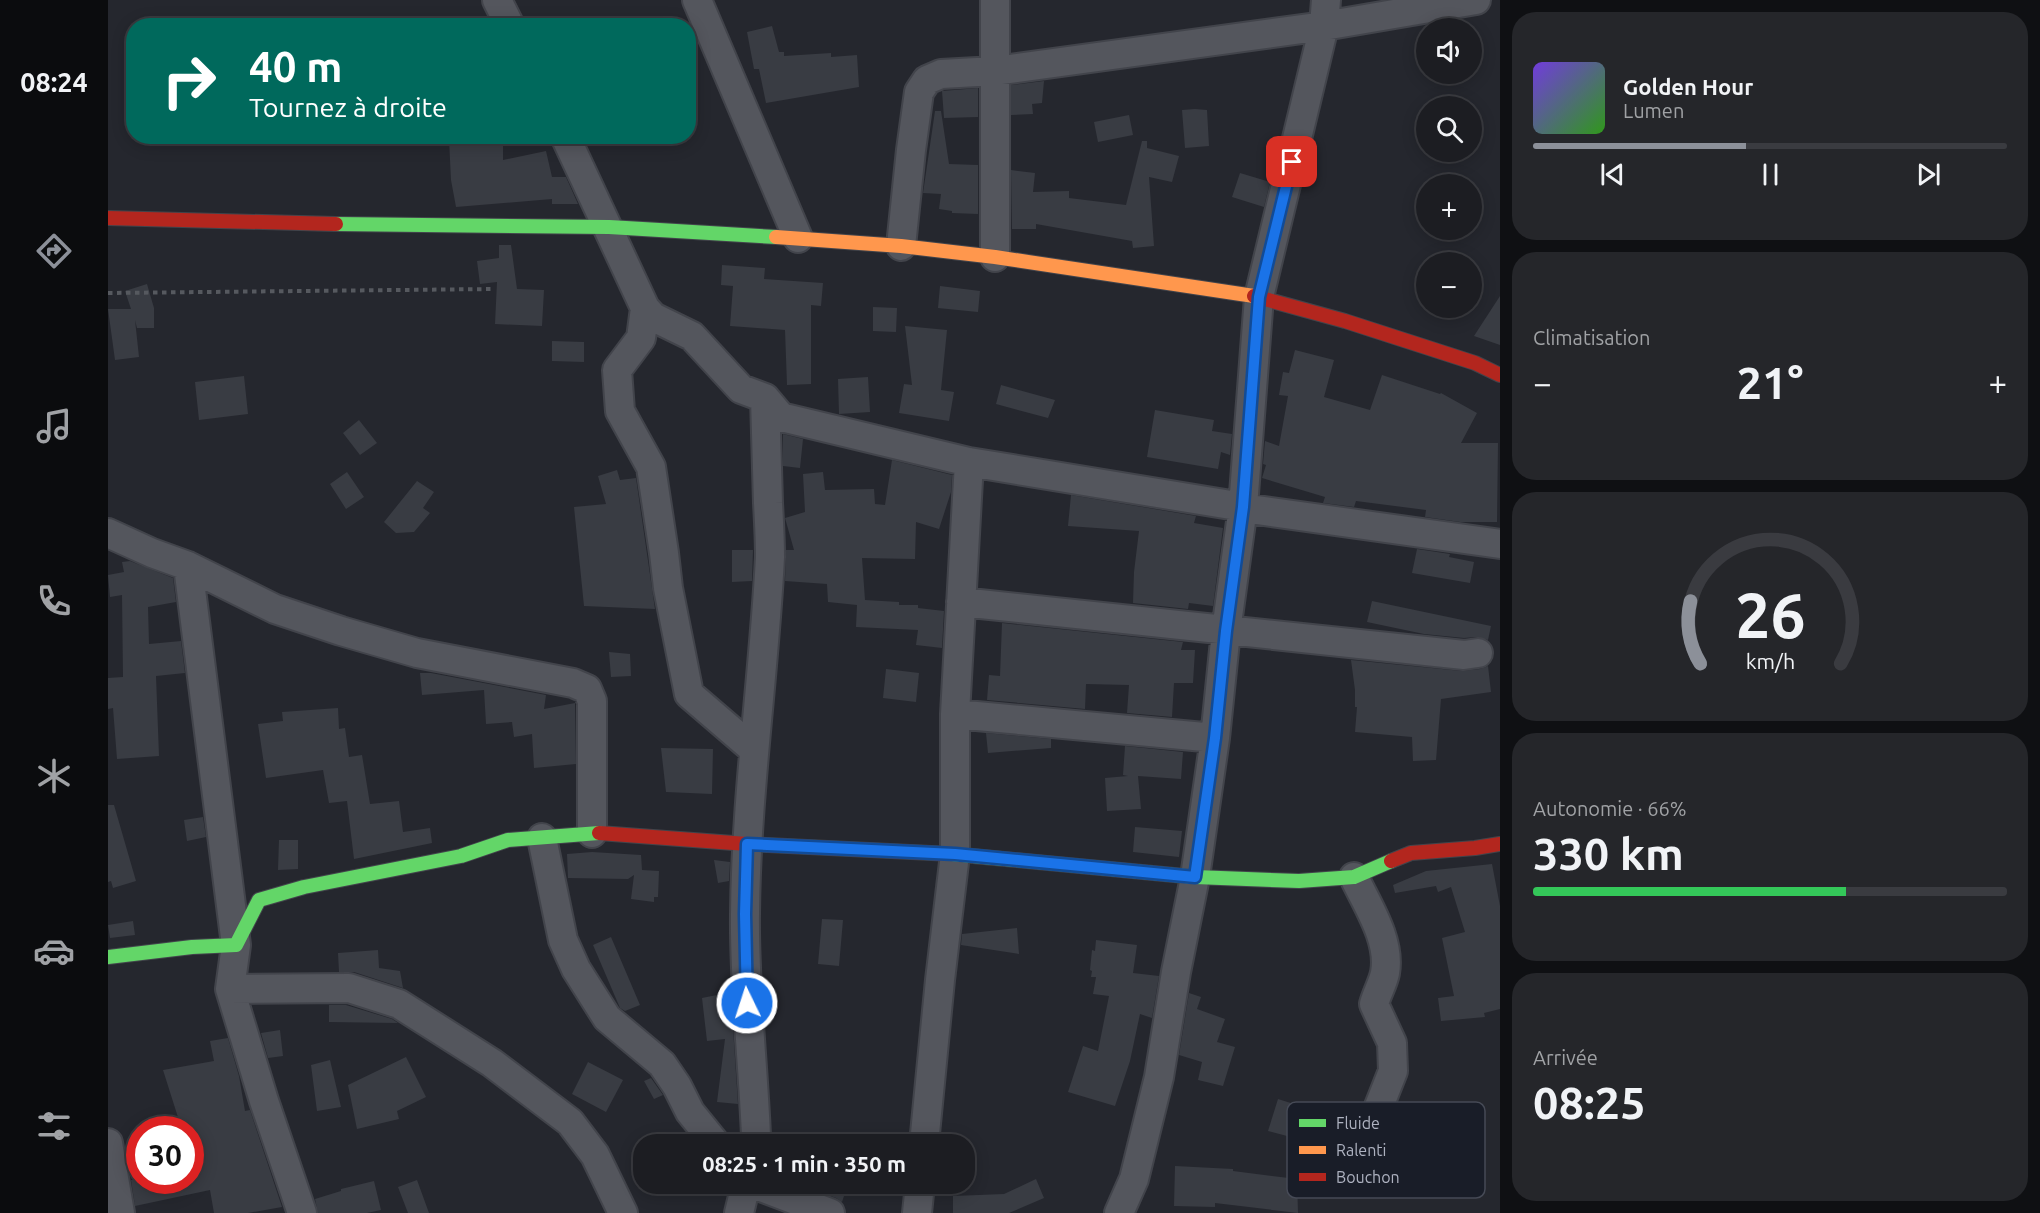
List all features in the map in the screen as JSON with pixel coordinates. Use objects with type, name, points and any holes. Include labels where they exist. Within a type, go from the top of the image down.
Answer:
[{"type":"street","points":[[498,0],[506,18]]},
{"type":"street","points":[[697,0],[808,239]]},
{"type":"street","points":[[995,0],[995,257]]},
{"type":"street","points":[[901,246],[919,92],[927,80],[941,74],[995,71],[1325,13],[1476,0]]},
{"type":"street","points":[[1119,1213],[1134,1179],[1159,1077],[1176,972],[1195,877],[1215,738],[1226,631],[1243,508],[1259,297],[1325,13]]},
{"type":"street","points":[[569,144],[609,226],[645,308],[653,317],[692,336],[741,389],[765,398],[781,417],[969,462],[1243,508],[1500,544]]},
{"type":"street","points":[[108,218],[342,224],[609,226],[901,246],[995,257],[1259,297],[1345,321],[1475,363],[1500,375]]},
{"type":"street","points":[[645,308],[641,338],[617,370],[620,411],[651,466],[668,588],[689,693],[753,749]]},
{"type":"street","points":[[756,1134],[745,982],[747,844],[770,554],[765,398]]},
{"type":"street","points":[[925,1134],[955,854],[955,714],[969,462]]},
{"type":"street","points":[[108,534],[189,566],[275,609],[340,632],[417,653],[573,683],[587,689],[592,701],[592,833]]},
{"type":"street","points":[[189,566],[236,945],[230,989],[264,1101],[302,1213]]},
{"type":"street","points":[[962,602],[1464,655],[1478,653]]},
{"type":"street","points":[[955,714],[1215,738]]},
{"type":"street","points":[[236,945],[258,900],[304,887],[461,856],[507,840],[592,833],[747,844],[955,854],[1195,877],[1299,881],[1354,877],[1411,853],[1500,844]]},
{"type":"street","points":[[542,838],[563,940],[576,969],[607,1018],[662,1064],[677,1086],[690,1112],[708,1134]]},
{"type":"street","points":[[1354,877],[1381,935],[1386,958],[1385,974],[1374,1004],[1392,1043],[1393,1071],[1381,1102]]},
{"type":"street","points":[[108,957],[192,947],[236,945]]},
{"type":"street","points":[[230,989],[349,988],[399,1004],[492,1063],[570,1122],[595,1155],[623,1213]]},
{"type":"street","points":[[108,1143],[120,1213]]},
{"type":"street","points":[[739,1213],[744,1194]]},
{"type":"street","points":[[780,1194],[830,1213]]},
{"type":"street","points":[[917,1213],[919,1194]]},
{"type":"path","points":[[108,294],[494,289]]},
{"type":"building","points":[[772,26],[779,52],[784,52],[784,56],[831,53],[831,57],[857,55],[859,87],[766,103],[759,69],[754,69],[747,32]]},
{"type":"building","points":[[1044,81],[1042,103],[1032,104],[1033,114],[1011,115],[1011,85]]},
{"type":"building","points":[[978,88],[978,117],[944,118],[942,91]]},
{"type":"building","points":[[1182,110],[1207,110],[1209,146],[1185,148]]},
{"type":"building","points":[[935,111],[941,111],[949,164],[978,165],[978,214],[952,213],[952,211],[939,209],[941,194],[923,193]]},
{"type":"building","points":[[1129,115],[1133,135],[1098,142],[1094,122]]},
{"type":"building","points":[[1142,141],[1147,141],[1147,148],[1179,156],[1172,182],[1149,177],[1154,246],[1133,248],[1132,241],[1036,224],[1036,229],[1012,229],[1011,170],[1035,173],[1033,192],[1069,191],[1069,198],[1126,205]]},
{"type":"building","points":[[449,144],[503,144],[503,160],[546,151],[552,177],[566,177],[578,204],[552,204],[552,199],[456,207],[451,180]]},
{"type":"building","points":[[1240,173],[1270,182],[1264,207],[1232,197]]},
{"type":"building","points":[[499,245],[511,245],[517,289],[544,290],[542,326],[495,324],[497,282],[480,284],[477,261],[499,258]]},
{"type":"building","points":[[722,265],[765,268],[764,279],[823,283],[821,306],[811,305],[811,384],[787,385],[785,330],[730,326],[733,286],[721,285]]},
{"type":"building","points":[[147,284],[154,308],[154,328],[137,328],[135,320],[139,357],[115,360],[108,309],[131,309],[125,291]]},
{"type":"building","points":[[940,286],[980,291],[978,312],[938,308]]},
{"type":"building","points":[[1500,296],[1500,345],[1474,336]]},
{"type":"building","points":[[873,307],[897,308],[896,332],[873,331]]},
{"type":"building","points":[[905,326],[947,330],[941,390],[954,392],[949,421],[899,413],[904,384],[912,385]]},
{"type":"building","points":[[552,341],[584,342],[584,362],[552,361]]},
{"type":"building","points":[[1295,350],[1334,360],[1324,397],[1370,410],[1382,375],[1441,393],[1477,413],[1461,443],[1498,443],[1497,522],[1460,522],[1425,517],[1426,510],[1356,501],[1354,507],[1323,503],[1325,497],[1262,478],[1266,465],[1263,464],[1265,441],[1279,446],[1288,396],[1279,395],[1283,372],[1289,373]]},
{"type":"building","points":[[244,376],[248,414],[199,420],[195,382]]},
{"type":"building","points":[[868,377],[870,412],[839,414],[838,379]]},
{"type":"building","points":[[1001,385],[1055,400],[1048,418],[996,404]]},
{"type":"building","points":[[1155,410],[1214,420],[1212,431],[1232,434],[1230,455],[1221,452],[1218,469],[1147,457]]},
{"type":"building","points":[[359,420],[377,443],[360,455],[343,433]]},
{"type":"building","points":[[783,434],[803,439],[800,468],[783,466]]},
{"type":"building","points":[[892,460],[952,475],[951,492],[939,529],[916,522],[915,559],[862,558],[865,600],[899,602],[899,605],[918,605],[918,608],[944,611],[942,648],[916,645],[918,630],[856,627],[857,605],[828,602],[827,584],[785,581],[786,550],[794,550],[785,518],[805,512],[803,474],[823,472],[825,490],[874,489],[875,504],[885,505]]},
{"type":"building","points":[[617,470],[620,480],[636,478],[655,609],[584,606],[574,507],[606,504],[598,476]]},
{"type":"building","points":[[347,472],[364,497],[346,509],[330,484]]},
{"type":"building","points":[[417,481],[434,492],[423,508],[430,513],[414,532],[396,533],[384,522]]},
{"type":"building","points":[[1071,495],[1196,516],[1194,523],[1223,528],[1213,606],[1189,603],[1188,609],[1133,603],[1139,531],[1068,526]]},
{"type":"building","points":[[1417,549],[1450,554],[1449,557],[1474,562],[1470,583],[1412,573]]},
{"type":"building","points":[[732,550],[753,550],[752,581],[732,582]]},
{"type":"building","points":[[130,561],[173,578],[176,602],[148,607],[149,644],[181,641],[185,673],[156,676],[159,756],[117,759],[113,708],[108,709],[108,678],[123,677],[122,595],[110,597],[108,575],[124,572],[122,562]]},
{"type":"building","points":[[1372,601],[1491,626],[1488,640],[1476,637],[1424,634],[1367,622]]},
{"type":"building","points":[[1002,623],[1183,642],[1181,650],[1195,650],[1193,683],[1174,683],[1172,717],[1127,713],[1129,685],[1086,684],[1085,709],[987,700],[989,675],[1000,676]]},
{"type":"building","points":[[609,652],[630,654],[631,676],[611,677]]},
{"type":"building","points":[[1351,660],[1462,671],[1488,666],[1491,692],[1441,699],[1436,760],[1413,761],[1412,737],[1355,732],[1357,707],[1355,707]]},
{"type":"building","points":[[886,669],[919,673],[916,702],[883,698]]},
{"type":"building","points":[[420,673],[431,673],[546,695],[544,709],[575,703],[576,764],[534,768],[532,734],[514,737],[512,722],[486,724],[484,690],[422,695]]},
{"type":"building","points":[[338,708],[339,729],[345,728],[349,757],[362,755],[370,804],[399,801],[403,832],[430,828],[432,843],[354,859],[347,801],[329,803],[323,770],[266,778],[258,724],[283,721],[282,712]]},
{"type":"building","points":[[986,733],[1051,739],[1051,748],[988,753]]},
{"type":"building","points":[[1125,746],[1183,752],[1181,779],[1138,776],[1141,809],[1107,811],[1105,778],[1128,776],[1123,775]]},
{"type":"building","points":[[661,748],[713,749],[712,794],[666,792]]},
{"type":"building","points":[[108,805],[114,805],[136,881],[113,888],[111,881],[108,882]]},
{"type":"building","points":[[203,817],[206,837],[187,841],[184,820]]},
{"type":"building","points":[[1135,827],[1182,831],[1179,857],[1133,852]]},
{"type":"building","points":[[279,840],[298,840],[298,869],[278,870]]},
{"type":"building","points":[[592,852],[641,855],[642,870],[659,871],[658,897],[654,897],[654,902],[631,899],[634,875],[628,879],[568,878],[567,854]]},
{"type":"building","points":[[714,860],[730,862],[729,881],[718,883]]},
{"type":"building","points":[[1492,864],[1500,906],[1500,1009],[1484,1013],[1485,1017],[1441,1021],[1438,998],[1454,996],[1442,938],[1465,932],[1451,887],[1438,892],[1436,886],[1395,893],[1393,885],[1426,871]]},
{"type":"building","points":[[822,919],[843,920],[839,966],[818,964]]},
{"type":"building","points":[[133,921],[135,935],[110,938],[108,925]]},
{"type":"building","points":[[1017,928],[1019,954],[961,945],[962,934]]},
{"type":"building","points":[[611,937],[640,1005],[625,1011],[620,1008],[593,945]]},
{"type":"building","points":[[1096,940],[1137,945],[1133,973],[1159,976],[1152,1018],[1140,1014],[1130,1061],[1115,1106],[1068,1092],[1083,1046],[1098,1051],[1109,996],[1093,994],[1096,977],[1091,977],[1092,971],[1090,970],[1092,950],[1095,951]]},
{"type":"building","points":[[378,950],[379,968],[400,971],[403,988],[354,972],[339,972],[338,953]]},
{"type":"building","points":[[727,993],[730,1003],[731,997],[738,1104],[717,1102],[725,1039],[707,1041],[702,998]]},
{"type":"building","points":[[1189,993],[1201,997],[1197,1009],[1225,1019],[1217,1042],[1235,1047],[1223,1086],[1198,1080],[1202,1062],[1179,1055]]},
{"type":"building","points":[[329,1005],[346,1005],[392,1019],[398,1023],[329,1022]]},
{"type":"building","points":[[280,1030],[283,1056],[268,1058],[261,1033]]},
{"type":"building","points":[[228,1038],[239,1076],[245,1111],[250,1110],[282,1207],[248,1213],[214,1213],[210,1190],[204,1191],[204,1116],[178,1116],[163,1070],[214,1061],[210,1041]]},
{"type":"building","points":[[406,1057],[426,1097],[397,1111],[399,1119],[357,1129],[348,1085]]},
{"type":"building","points":[[330,1060],[341,1107],[317,1111],[311,1065]]},
{"type":"building","points":[[588,1062],[623,1080],[606,1112],[572,1094]]},
{"type":"building","points":[[651,1078],[663,1095],[654,1099],[644,1081]]},
{"type":"building","points":[[1278,1099],[1288,1102],[1287,1136],[1268,1131]]},
{"type":"building","points":[[1175,1166],[1233,1169],[1233,1171],[1287,1178],[1287,1198],[1298,1198],[1298,1213],[1215,1203],[1215,1207],[1174,1206]]},
{"type":"building","points":[[1036,1179],[1044,1198],[1009,1213],[953,1213],[953,1196],[1004,1194]]},
{"type":"building","points":[[417,1180],[429,1213],[408,1213],[398,1187]]},
{"type":"building","points":[[374,1181],[381,1210],[367,1213],[318,1213],[315,1199],[341,1191],[341,1189]]},
{"type":"building","points":[[133,1194],[191,1194],[135,1206]]},
{"type":"building","points":[[825,1194],[845,1194],[842,1202]]},
{"type":"traffic: fast","points":[[336,224],[609,227],[776,237]]},
{"type":"traffic: fast","points":[[108,957],[192,947],[236,945],[259,900],[304,887],[461,856],[508,840],[599,833]]},
{"type":"traffic: fast","points":[[952,854],[1195,877],[1299,881],[1354,877],[1391,861]]},
{"type":"traffic: slow","points":[[776,237],[901,246],[995,257],[1254,296]]},
{"type":"traffic: jam","points":[[108,218],[336,224]]},
{"type":"traffic: jam","points":[[1254,296],[1345,321],[1475,363],[1500,375]]},
{"type":"traffic: jam","points":[[599,833],[747,844],[952,854]]},
{"type":"traffic: jam","points":[[1391,861],[1411,853],[1500,844]]},
{"type":"route","points":[[747,1003],[745,982],[747,844],[955,854],[1195,877],[1215,738],[1226,631],[1243,507],[1259,297],[1292,162]]}]
